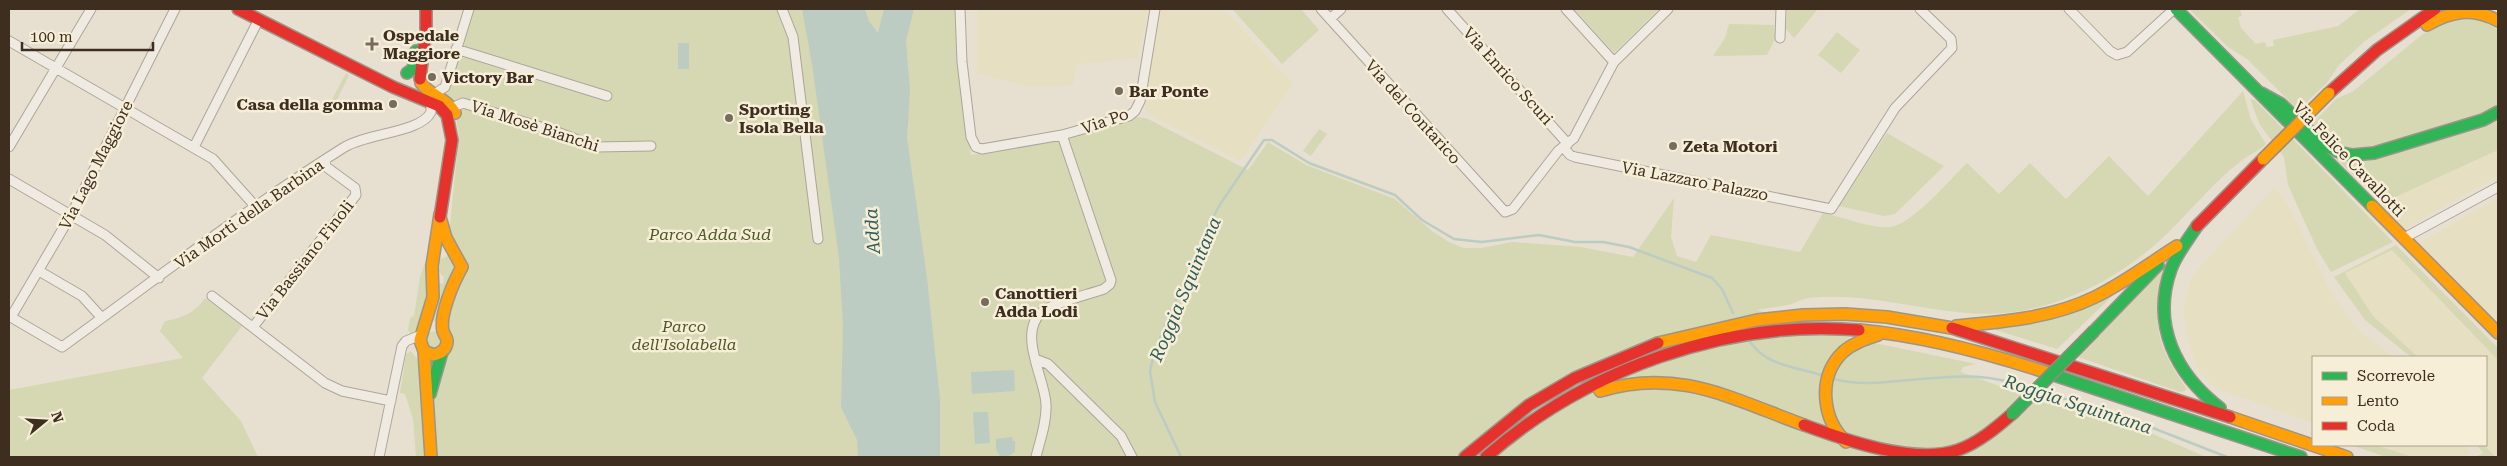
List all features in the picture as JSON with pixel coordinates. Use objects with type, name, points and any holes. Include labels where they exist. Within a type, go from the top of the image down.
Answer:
[{"type":"main road","points":[[238,9],[379,79],[425,99],[445,111],[452,131],[451,149],[434,260],[433,297],[420,343],[423,350],[426,416],[431,457]]},
{"type":"main road","points":[[408,92],[401,83],[414,66],[425,9]]},
{"type":"main road","points":[[408,92],[418,89],[420,81],[426,30],[425,9]]},
{"type":"main road","name":"Via Felice Cavallotti","points":[[2175,9],[2261,93],[2498,333]]},
{"type":"main road","points":[[2377,50],[2394,28],[2421,9]]},
{"type":"main road","points":[[1562,402],[1622,385],[1650,381],[1678,383],[1732,398],[1864,451],[1885,455],[1928,456],[1954,452],[1974,442],[2012,414],[2329,94],[2377,50],[2435,9]]},
{"type":"main road","points":[[2377,50],[2394,44],[2449,13],[2468,11],[2482,13],[2498,21]]},
{"type":"main road","points":[[379,79],[393,80],[406,74],[416,74],[424,88],[448,101],[455,113],[458,126],[451,149]]},
{"type":"main road","points":[[2261,93],[2281,104],[2324,145],[2352,156],[2374,153],[2483,120],[2498,112]]},
{"type":"main road","points":[[433,272],[442,281],[448,282],[461,274],[462,264],[454,253],[444,232],[440,214]]},
{"type":"main road","points":[[2197,226],[2182,247],[2169,277],[2165,310],[2168,336],[2175,361],[2189,383],[2205,398],[2236,419]]},
{"type":"main road","points":[[1949,327],[2025,318],[2063,309],[2095,297],[2177,246]]},
{"type":"main road","points":[[434,260],[443,252],[454,253]]},
{"type":"main road","points":[[426,416],[442,352],[448,342],[443,331],[449,293],[456,278]]},
{"type":"main road","points":[[1465,457],[1529,405],[1575,378],[1664,340],[1757,320],[1802,315],[1870,316],[1949,327],[2312,445]]},
{"type":"main road","points":[[422,333],[433,327],[443,331]]},
{"type":"main road","points":[[1486,457],[1532,420],[1562,402],[1634,365],[1708,344],[1764,333],[1809,328],[1887,333],[1952,344],[2012,361],[2301,457]]},
{"type":"main road","points":[[1849,444],[1834,429],[1827,408],[1826,385],[1832,366],[1844,351],[1861,340],[1887,333]]},
{"type":"main road","points":[[423,350],[432,355],[442,352]]},
{"type":"main road","points":[[2315,446],[2347,457]]},
{"type":"street","points":[[9,147],[91,9]]},
{"type":"street","name":"Via Lago Maggiore","points":[[10,317],[71,215],[175,9]]},
{"type":"street","points":[[436,93],[445,87],[469,9]]},
{"type":"street","points":[[782,9],[793,37],[818,239]]},
{"type":"street","name":"Via Po","points":[[960,9],[962,62],[970,137],[974,145],[982,149],[1062,135],[1129,116],[1135,111],[1140,101],[1155,9]]},
{"type":"street","name":"Via del Contarico","points":[[1321,9],[1500,208],[1508,212],[1566,145]]},
{"type":"street","points":[[1330,19],[1341,9]]},
{"type":"street","name":"Via Enrico Scuri","points":[[1447,9],[1566,145]]},
{"type":"street","points":[[1566,9],[1614,62]]},
{"type":"street","points":[[1566,145],[1577,134],[1614,62],[1668,9]]},
{"type":"street","points":[[1780,38],[1781,9]]},
{"type":"street","name":"Via Lazzaro Palazzo","points":[[1566,145],[1570,155],[1575,157],[1831,208],[1895,108],[1952,48],[1951,39],[1920,9]]},
{"type":"street","points":[[2069,9],[2110,51],[2117,55],[2127,52],[2175,9]]},
{"type":"street","points":[[194,147],[260,19]]},
{"type":"street","points":[[9,41],[213,159],[255,206]]},
{"type":"street","points":[[456,49],[607,96]]},
{"type":"street","name":"Via Morti della Barbina","points":[[10,317],[62,346],[302,173],[348,145],[365,138],[420,125],[431,112],[430,105],[425,99]]},
{"type":"street","name":"Via Mosè Bianchi","points":[[455,113],[456,106],[463,103],[558,132],[602,148],[651,146]]},
{"type":"street","points":[[1036,457],[1046,403],[1035,359],[1032,335],[1040,314],[1049,308],[1104,289],[1110,284],[1111,280],[1062,135]]},
{"type":"street","name":"Via Bassiano Finoli","points":[[253,327],[356,192],[325,166],[326,160]]},
{"type":"street","points":[[9,179],[105,235],[158,278]]},
{"type":"street","points":[[2404,238],[2498,187]]},
{"type":"street","points":[[39,271],[82,296],[102,318]]},
{"type":"street","points":[[212,296],[330,386],[342,391],[391,401]]},
{"type":"street","points":[[379,457],[401,348],[406,341],[422,333]]},
{"type":"street","points":[[401,348],[413,344],[423,350]]},
{"type":"street","points":[[1035,359],[1048,364],[1127,442],[1132,457]]},
{"type":"shaded area","points":[[978,9],[1148,9],[1139,58],[1077,64],[1073,85],[1029,87],[977,74]]},
{"type":"shaded area","points":[[1159,9],[1224,9],[1293,84],[1240,161],[1150,115],[1145,109]]},
{"type":"shaded area","points":[[2498,150],[2498,176],[2404,229],[2382,203]]},
{"type":"shaded area","points":[[2275,187],[2287,203],[2331,292],[2346,314],[2360,332],[2393,356],[2312,356],[2312,423],[2223,391],[2208,382],[2199,372],[2185,330],[2184,308],[2190,282],[2201,265]]},
{"type":"shaded area","points":[[2498,198],[2498,326],[2418,244]]},
{"type":"shaded area","points":[[2392,250],[2498,360],[2498,457],[2485,446],[2487,446],[2487,356],[2417,356],[2373,316],[2345,273]]},
{"type":"shaded area","points":[[2379,446],[2466,446],[2471,453],[2464,457],[2412,457]]},
{"type":"green space","name":"Parco Adda Sud","points":[[472,9],[958,9],[961,61],[971,155],[1063,137],[1134,117],[1146,118],[1248,170],[1268,142],[1306,165],[1395,199],[1432,231],[1449,242],[1464,248],[1481,248],[1513,242],[1581,247],[1633,257],[1674,198],[1671,237],[1677,256],[1696,262],[1711,235],[1800,252],[1823,213],[1867,225],[1891,227],[1900,224],[1931,200],[1967,163],[1999,194],[2030,163],[2066,199],[2109,156],[2148,196],[2243,91],[2251,120],[2266,144],[2222,177],[2148,251],[2125,268],[2101,282],[2050,304],[1995,314],[1947,311],[1849,297],[1829,297],[1803,299],[1790,304],[1757,310],[1841,336],[1976,364],[1963,367],[1961,372],[2043,402],[2130,424],[2206,457],[437,457],[432,414],[431,365],[424,338],[427,333],[436,331],[437,323],[433,320],[439,283],[443,284],[444,277],[437,270],[439,260],[447,256],[459,135],[456,118],[445,92]]},
{"type":"green space","points":[[1232,9],[1301,9],[1319,30],[1282,64]]},
{"type":"green space","points":[[1574,9],[1659,9],[1614,53]]},
{"type":"green space","points":[[1787,9],[1818,9],[1794,38],[1786,29]]},
{"type":"green space","points":[[2189,9],[2240,9],[2242,16],[2238,17],[2241,28],[2256,44],[2265,42],[2267,47],[2274,46],[2273,40],[2338,26],[2360,9],[2411,9],[2365,41],[2339,65],[2327,83],[2298,110],[2247,59],[2228,47]]},
{"type":"green space","points":[[2461,19],[2481,20],[2498,30],[2498,105],[2484,113],[2433,130],[2374,146],[2339,145],[2326,137],[2312,124],[2336,99],[2352,92],[2423,34],[2446,22]]},
{"type":"green space","points":[[1729,24],[1774,25],[1775,39],[1767,55],[1713,56],[1725,38]]},
{"type":"green space","points":[[1837,32],[1860,50],[1841,73],[1818,55]]},
{"type":"green space","points":[[346,73],[349,75],[330,115],[325,113]]},
{"type":"green space","points":[[2250,99],[2255,100],[2393,242],[2331,272],[2317,249],[2288,185],[2284,157],[2260,125]]},
{"type":"green space","points":[[2498,121],[2498,150],[2382,203],[2333,156],[2388,156],[2485,127]]},
{"type":"green space","points":[[1319,129],[1327,134],[1311,156],[1303,151]]},
{"type":"green space","points":[[1887,133],[1944,166],[1895,214],[1884,216],[1839,206]]},
{"type":"green space","points":[[432,243],[431,284],[416,332],[411,335],[408,330],[410,318],[414,316],[420,277]]},
{"type":"green space","points":[[2396,245],[2498,348],[2498,360],[2392,250],[2345,273],[2373,316],[2417,356],[2410,356],[2365,320],[2334,277]]},
{"type":"green space","points":[[2169,260],[2160,297],[2158,327],[2166,355],[2186,388],[2185,391],[2180,392],[2078,357]]},
{"type":"green space","points":[[2126,283],[2057,349],[1986,327]]},
{"type":"green space","points":[[205,298],[242,326],[202,378],[241,421],[258,457],[9,457],[9,390],[183,358],[160,331],[165,321],[188,314],[197,308]]},
{"type":"green space","points":[[411,351],[419,361],[425,457],[416,457],[413,419],[405,394],[400,393],[406,354]]},
{"type":"green space","points":[[2354,446],[2379,446],[2412,457],[2386,457]]},
{"type":"green space","points":[[2478,446],[2485,446],[2496,457],[2475,457],[2483,453]]},
{"type":"water","name":"Adda","points":[[802,9],[865,9],[869,21],[878,33],[884,9],[914,9],[906,41],[910,90],[907,138],[927,278],[940,399],[940,457],[858,457],[857,440],[841,407],[843,326],[839,258],[812,64]]},
{"type":"water","points":[[678,43],[689,43],[689,69],[678,69]]},
{"type":"water","points":[[1014,370],[1015,391],[972,394],[971,372]]},
{"type":"water","points":[[973,412],[988,412],[990,443],[975,444]]},
{"type":"water","points":[[1012,437],[1013,441],[1015,441],[1015,452],[1007,457],[1000,456],[996,449],[996,439]]},
{"type":"waterway","name":"Roggia Squintana","points":[[1181,457],[1155,402],[1150,371],[1153,358],[1163,330],[1208,226],[1221,203],[1264,140],[1272,140],[1309,163],[1395,195],[1422,220],[1454,239],[1482,242],[1539,235],[1575,242],[1603,242],[1629,247],[1712,278],[1722,289],[1733,313]]},
{"type":"waterway","name":"Roggia Squintana","points":[[1750,342],[1757,350],[1773,361],[1822,375]]},
{"type":"waterway","name":"Roggia Squintana","points":[[1834,379],[1866,383],[1976,377],[2002,380],[2030,388]]},
{"type":"waterway","name":"Roggia Squintana","points":[[2043,392],[2135,421],[2227,457]]},
{"type":"traffic: fast","points":[[2176,9],[2372,206]]},
{"type":"traffic: fast","points":[[407,73],[413,69],[416,51]]},
{"type":"traffic: fast","points":[[2261,93],[2281,104],[2324,145],[2341,153],[2352,155],[2374,153],[2483,120],[2498,112]]},
{"type":"traffic: fast","points":[[2197,226],[2179,252],[2171,269],[2164,310],[2166,329],[2180,364],[2204,395],[2220,408]]},
{"type":"traffic: fast","points":[[2094,331],[2158,265]]},
{"type":"traffic: fast","points":[[2012,414],[2094,331]]},
{"type":"traffic: fast","points":[[430,394],[442,352]]},
{"type":"traffic: fast","points":[[2051,374],[2301,457]]},
{"type":"traffic: slow","points":[[2427,25],[2445,16],[2462,12],[2480,14],[2498,21]]},
{"type":"traffic: slow","points":[[421,83],[447,103],[455,113]]},
{"type":"traffic: slow","points":[[2263,159],[2329,93]]},
{"type":"traffic: slow","points":[[2372,206],[2498,333]]},
{"type":"traffic: slow","points":[[440,214],[432,266],[433,297],[420,340],[424,351],[434,355],[443,351],[447,344],[443,331],[443,316],[451,289],[462,267],[446,238],[440,217]]},
{"type":"traffic: slow","points":[[1956,326],[2027,318],[2079,304],[2116,286],[2177,246]]},
{"type":"traffic: slow","points":[[1658,343],[1757,320],[1803,315],[1845,314],[1887,317],[1952,328]]},
{"type":"traffic: slow","points":[[1859,330],[1908,336],[1956,346],[2051,374]]},
{"type":"traffic: slow","points":[[1846,442],[1838,433],[1828,410],[1826,385],[1829,373],[1843,352],[1860,342],[1878,335]]},
{"type":"traffic: slow","points":[[424,351],[431,457]]},
{"type":"traffic: slow","points":[[1600,391],[1628,385],[1680,384],[1728,396],[1804,425]]},
{"type":"traffic: slow","points":[[2230,417],[2312,445]]},
{"type":"traffic: slow","points":[[2315,446],[2347,457]]},
{"type":"traffic: jam","points":[[238,9],[393,87],[439,106],[447,115],[452,140],[440,217]]},
{"type":"traffic: jam","points":[[420,79],[426,30],[426,9]]},
{"type":"traffic: jam","points":[[2329,93],[2377,50],[2435,9]]},
{"type":"traffic: jam","points":[[2197,226],[2263,159]]},
{"type":"traffic: jam","points":[[1952,328],[2230,417]]},
{"type":"traffic: jam","points":[[1486,457],[1525,426],[1567,399],[1612,376],[1660,357],[1709,342],[1759,333],[1809,329],[1859,330]]},
{"type":"traffic: jam","points":[[1465,457],[1529,405],[1575,378],[1658,343]]},
{"type":"traffic: jam","points":[[1804,425],[1880,449],[1922,455],[1941,454],[1958,450],[1973,443],[1993,430],[2012,414]]},
{"type":"place","name":"Ospedale Maggiore","points":[[372,44]]},
{"type":"place","name":"Victory Bar","points":[[432,77]]},
{"type":"place","name":"Bar Ponte","points":[[1119,91]]},
{"type":"place","name":"Casa della gomma","points":[[393,104]]},
{"type":"place","name":"Sporting Isola Bella","points":[[729,118]]},
{"type":"place","name":"Zeta Motori","points":[[1673,146]]},
{"type":"place","name":"Canottieri Adda Lodi","points":[[985,302]]},
{"type":"park label","name":"Parco dell'Isolabella","points":[[684,335]]}]
